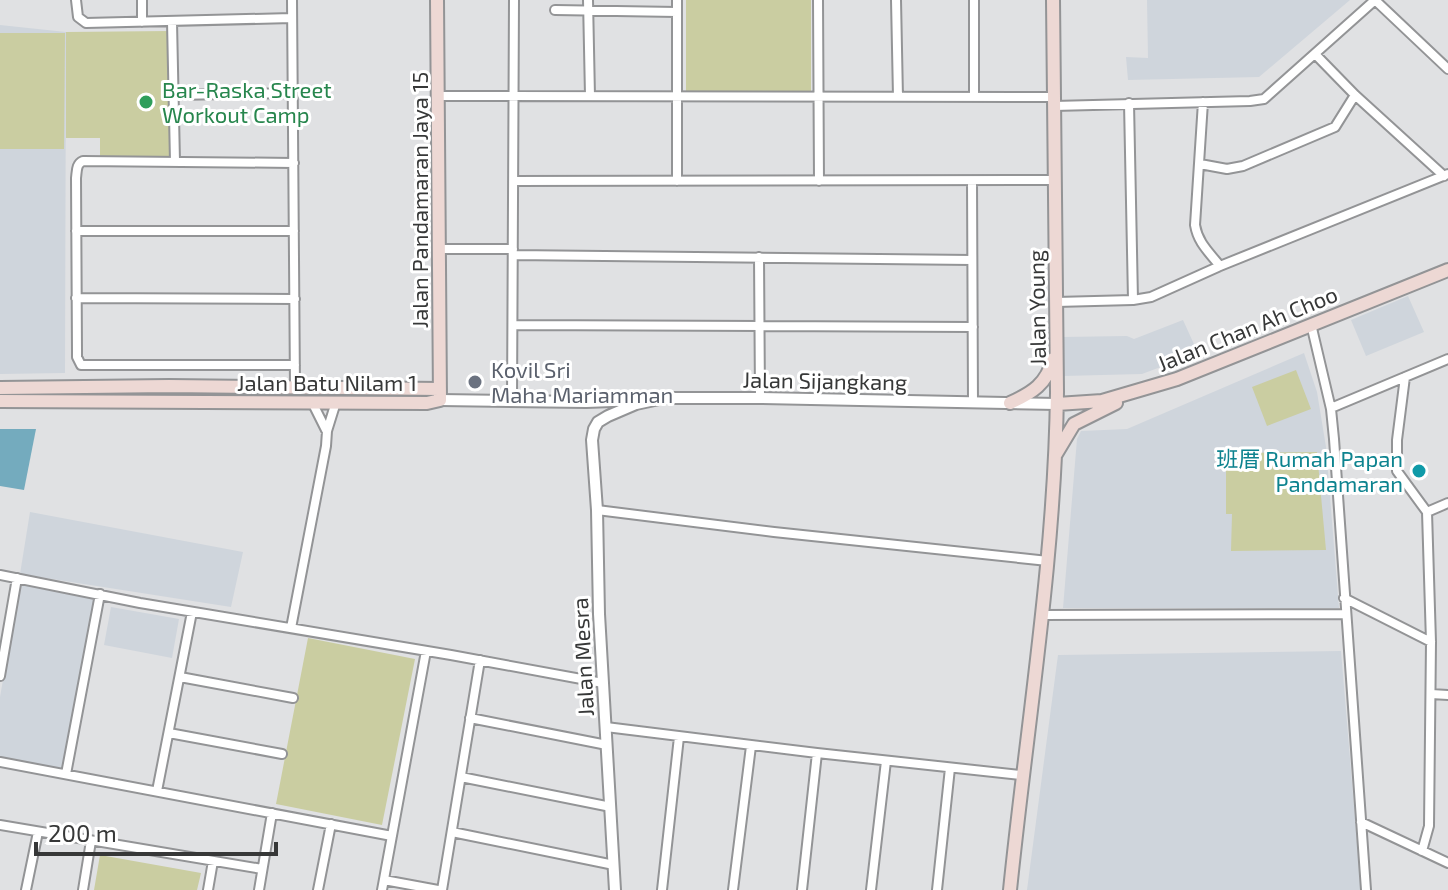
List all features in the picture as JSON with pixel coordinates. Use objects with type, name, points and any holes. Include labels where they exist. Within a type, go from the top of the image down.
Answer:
[{"type":"main road","name":"Jalan Pandamaran Jaya 15","points":[[437,0],[440,395]]},
{"type":"main road","name":"Jalan Young","points":[[1010,890],[1048,561],[1055,457],[1053,0]]},
{"type":"main road","name":"Jalan Chan Ah Choo","points":[[1057,404],[1102,401],[1177,379],[1448,270]]},
{"type":"main road","points":[[1010,403],[1040,386],[1052,366],[1056,349]]},
{"type":"main road","points":[[169,386],[169,401]]},
{"type":"main road","name":"Jalan Batu Nilam 1","points":[[0,388],[295,388],[440,395]]},
{"type":"main road","points":[[1055,457],[1074,424],[1144,389]]},
{"type":"main road","name":"Jalan Batu Nilam 1","points":[[0,401],[430,403],[440,395]]},
{"type":"street","points":[[76,0],[78,17],[86,23],[292,18]]},
{"type":"street","points":[[142,0],[142,22]]},
{"type":"street","points":[[292,0],[295,388]]},
{"type":"street","points":[[512,402],[514,0]]},
{"type":"street","points":[[588,0],[590,96]]},
{"type":"street","points":[[677,0],[677,181]]},
{"type":"street","points":[[818,0],[819,181]]},
{"type":"street","points":[[896,0],[898,97]]},
{"type":"street","points":[[974,0],[974,97]]},
{"type":"street","points":[[438,96],[974,97],[1129,103],[1250,101],[1264,99],[1375,0],[1448,69]]},
{"type":"street","points":[[555,10],[677,12]]},
{"type":"street","points":[[172,22],[175,162]]},
{"type":"street","points":[[1056,302],[1151,297],[1446,175],[1355,95],[1315,54]]},
{"type":"street","points":[[174,95],[293,93]]},
{"type":"street","points":[[1200,164],[1227,169],[1243,166],[1335,127],[1355,95]]},
{"type":"street","points":[[1203,102],[1195,225],[1202,245],[1220,266]]},
{"type":"street","points":[[1129,103],[1133,300]]},
{"type":"street","points":[[294,163],[79,163],[76,178],[76,298],[77,357],[81,365],[295,365]]},
{"type":"street","points":[[513,181],[1054,180]]},
{"type":"street","points":[[972,181],[973,403]]},
{"type":"street","points":[[76,231],[294,231]]},
{"type":"street","points":[[439,249],[972,260]]},
{"type":"street","points":[[759,257],[760,398]]},
{"type":"street","points":[[76,298],[295,299]]},
{"type":"street","points":[[1311,324],[1331,408],[1366,890]]},
{"type":"street","points":[[513,325],[973,327]]},
{"type":"street","points":[[1331,408],[1448,359]]},
{"type":"street","points":[[1405,377],[1397,440],[1397,471],[1427,512],[1431,694],[1429,826],[1422,851]]},
{"type":"street","name":"Jalan Batu Nilam 1","points":[[440,395],[512,402],[653,400]]},
{"type":"street","name":"Jalan Sijangkang","points":[[598,422],[624,409],[653,400],[695,397],[1057,404]]},
{"type":"street","points":[[312,402],[327,431]]},
{"type":"street","points":[[291,628],[327,431],[336,402]]},
{"type":"street","name":"Jalan Mesra","points":[[598,422],[592,440],[615,890]]},
{"type":"street","points":[[1427,512],[1448,503]]},
{"type":"street","points":[[597,510],[1048,561]]},
{"type":"street","points":[[0,576],[603,683]]},
{"type":"street","points":[[0,676],[17,578]]},
{"type":"street","points":[[66,774],[100,594]]},
{"type":"street","points":[[1344,598],[1431,642]]},
{"type":"street","points":[[157,791],[192,612]]},
{"type":"street","points":[[1042,615],[1346,614]]},
{"type":"street","points":[[382,890],[426,651]]},
{"type":"street","points":[[384,880],[440,890],[480,660]]},
{"type":"street","points":[[180,677],[293,698]]},
{"type":"street","points":[[1431,694],[1448,695]]},
{"type":"street","points":[[470,718],[607,745]]},
{"type":"street","points":[[606,727],[1021,775]]},
{"type":"street","points":[[169,733],[282,754]]},
{"type":"street","points":[[662,890],[679,737]]},
{"type":"street","points":[[733,890],[751,746]]},
{"type":"street","points":[[802,890],[817,753]]},
{"type":"street","points":[[871,890],[886,761]]},
{"type":"street","points":[[0,762],[392,836]]},
{"type":"street","points":[[937,890],[950,768]]},
{"type":"street","points":[[461,777],[611,807]]},
{"type":"street","points":[[259,890],[272,813]]},
{"type":"street","points":[[1361,822],[1448,863]]},
{"type":"street","points":[[318,890],[331,824]]},
{"type":"street","points":[[0,825],[262,869]]},
{"type":"street","points":[[26,890],[38,832]]},
{"type":"street","points":[[452,832],[614,865]]},
{"type":"street","points":[[83,890],[91,841]]},
{"type":"street","points":[[208,890],[213,861]]},
{"type":"shaded area","points":[[1147,0],[1350,0],[1259,77],[1128,80],[1126,57],[1148,58]]},
{"type":"shaded area","points":[[0,25],[66,32],[65,373],[0,374]]},
{"type":"shaded area","points":[[1408,296],[1424,332],[1366,356],[1351,320]]},
{"type":"shaded area","points":[[1183,320],[1198,353],[1142,374],[1063,376],[1062,337],[1127,336],[1134,339]]},
{"type":"shaded area","points":[[1304,353],[1317,392],[1326,447],[1339,608],[1063,608],[1077,439],[1081,431],[1127,429]]},
{"type":"shaded area","points":[[30,512],[243,552],[231,607],[20,574]]},
{"type":"shaded area","points":[[20,583],[96,597],[63,770],[0,759],[0,697]]},
{"type":"shaded area","points":[[111,607],[179,619],[172,658],[104,645]]},
{"type":"shaded area","points":[[1341,651],[1361,890],[1027,890],[1058,655]]},
{"type":"green space","points":[[686,0],[811,0],[811,93],[686,94]]},
{"type":"green space","points":[[170,31],[172,158],[100,158],[100,138],[66,138],[66,32]]},
{"type":"green space","points":[[0,33],[65,33],[64,149],[0,149]]},
{"type":"green space","points":[[1296,370],[1311,409],[1267,426],[1252,387]]},
{"type":"green space","points":[[1317,452],[1326,550],[1231,551],[1232,514],[1226,514],[1226,459],[1230,453]]},
{"type":"green space","points":[[308,638],[415,659],[382,825],[276,804]]},
{"type":"green space","points":[[100,855],[201,873],[197,890],[94,890]]},
{"type":"water","points":[[0,429],[36,429],[24,490],[0,486]]},
{"type":"place","name":"Bar-Raska Street Workout Camp","points":[[146,102]]},
{"type":"place","name":"Kovil Sri Maha Mariamman","points":[[475,382]]},
{"type":"place","name":"班厝 Rumah Papan Pandamaran","points":[[1419,471]]}]
